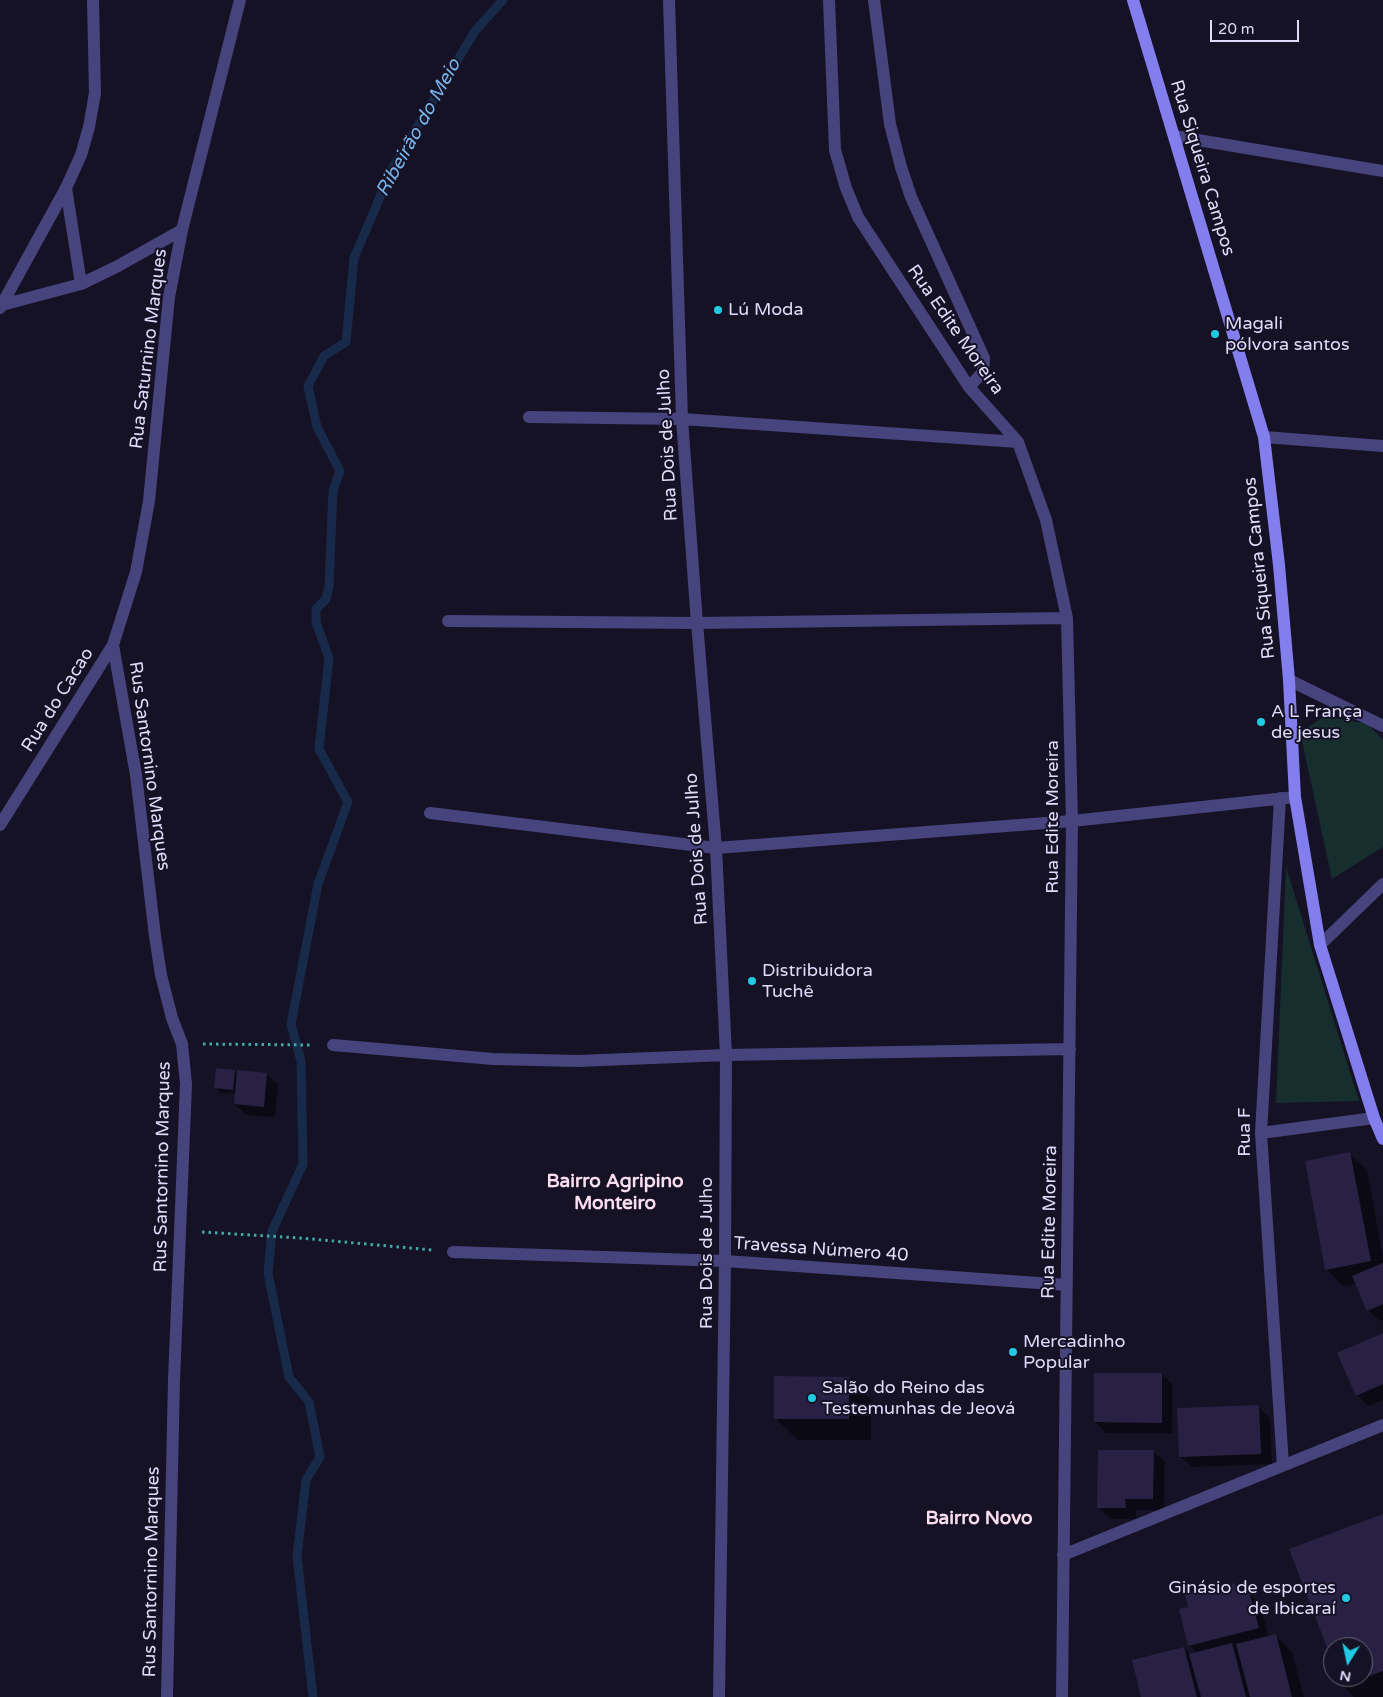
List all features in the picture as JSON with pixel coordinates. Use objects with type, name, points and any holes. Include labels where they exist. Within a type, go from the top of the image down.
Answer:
[{"type":"main road","name":"Rua Siqueira Campos","points":[[1133,0],[1264,437],[1279,565],[1289,680],[1296,797],[1320,945],[1374,1118],[1383,1139]]},
{"type":"street","points":[[1,307],[66,188],[81,155],[89,127],[95,93],[93,0]]},
{"type":"street","name":"Rua Saturnino Marques","points":[[113,645],[136,572],[149,501],[169,297],[182,230],[240,0]]},
{"type":"street","name":"Rua Dois de Julho","points":[[669,0],[682,419],[716,848],[726,1055],[719,1697]]},
{"type":"street","name":"Rua Edite Moreira","points":[[829,0],[835,150],[846,188],[858,217],[969,387],[1018,442],[1046,520],[1067,618],[1072,821],[1062,1697]]},
{"type":"street","points":[[874,0],[890,124],[901,167],[911,197],[984,358],[983,372],[969,387]]},
{"type":"street","points":[[1174,136],[1383,170]]},
{"type":"street","points":[[66,188],[81,284]]},
{"type":"street","points":[[1,307],[81,284],[118,266],[182,230]]},
{"type":"street","points":[[530,417],[682,419],[1018,442]]},
{"type":"street","points":[[1264,437],[1383,446]]},
{"type":"street","points":[[448,621],[697,623],[1067,618]]},
{"type":"street","name":"Rua do Cacao","points":[[0,825],[113,645]]},
{"type":"street","name":"Rus Santornino Marques","points":[[113,645],[136,775],[161,975],[172,1018],[182,1044],[186,1084],[174,1380],[167,1697]]},
{"type":"street","points":[[1289,680],[1383,726]]},
{"type":"street","points":[[430,813],[716,848],[1072,821],[1296,797]]},
{"type":"street","name":"Rua F","points":[[1280,798],[1260,1133],[1283,1464]]},
{"type":"street","points":[[1320,945],[1383,884]]},
{"type":"street","points":[[333,1045],[512,1060],[578,1061],[726,1055],[1070,1048]]},
{"type":"street","points":[[1260,1133],[1374,1118]]},
{"type":"street","name":"Travessa Número 40","points":[[453,1252],[725,1261],[1067,1284]]},
{"type":"street","points":[[1063,1555],[1283,1464],[1383,1425]]},
{"type":"path","points":[[182,1044],[318,1045]]},
{"type":"path","points":[[180,1230],[300,1238],[453,1252]]},
{"type":"green space","points":[[1325,716],[1368,724],[1383,740],[1383,847],[1332,879],[1300,732]]},
{"type":"green space","points":[[1286,867],[1359,1101],[1276,1103]]},
{"type":"building","points":[[216,1068],[235,1070],[233,1090],[214,1088]]},
{"type":"building","points":[[237,1070],[267,1073],[264,1107],[234,1104]]},
{"type":"building","points":[[1350,1152],[1371,1261],[1325,1270],[1305,1161]]},
{"type":"building","points":[[1383,1263],[1383,1304],[1367,1311],[1352,1276]]},
{"type":"building","points":[[1383,1333],[1383,1384],[1356,1396],[1337,1353]]},
{"type":"building","points":[[1094,1373],[1162,1373],[1162,1423],[1094,1422]]},
{"type":"building","name":"Salão do Reino das Testemunhas de Jeová","points":[[774,1376],[849,1377],[849,1419],[774,1419]]},
{"type":"building","points":[[1259,1405],[1261,1454],[1179,1457],[1177,1408]]},
{"type":"building","points":[[1098,1450],[1154,1450],[1153,1499],[1125,1499],[1126,1508],[1097,1508]]},
{"type":"building","name":"Ginásio de esportes de Ibicaraí","points":[[1383,1514],[1383,1671],[1373,1675],[1373,1637],[1323,1637],[1289,1549]]},
{"type":"building","points":[[1235,1583],[1238,1594],[1249,1591],[1259,1628],[1188,1646],[1179,1609],[1188,1607],[1185,1595]]},
{"type":"building","points":[[1276,1634],[1292,1697],[1250,1697],[1236,1644]]},
{"type":"building","points":[[1232,1643],[1246,1697],[1201,1697],[1189,1654]]},
{"type":"building","points":[[1184,1647],[1197,1697],[1141,1697],[1132,1660]]},
{"type":"waterway","name":"Ribeirão do Meio","points":[[313,1697],[297,1556],[306,1480],[320,1457],[309,1402],[289,1377],[268,1273],[272,1231],[303,1164],[301,1061],[291,1024],[318,884],[348,802],[319,749],[329,658],[316,622],[316,609],[326,599],[329,587],[333,491],[340,471],[317,427],[308,386],[324,356],[346,342],[354,258],[392,169],[475,31],[503,0]]},
{"type":"place","name":"Lú Moda","points":[[718,310]]},
{"type":"place","name":"Magali pólvora santos","points":[[1215,334]]},
{"type":"place","name":"A L França de jesus","points":[[1261,722]]},
{"type":"place","name":"Distribuidora Tuchê","points":[[752,981]]},
{"type":"place","name":"Mercadinho Popular","points":[[1013,1352]]},
{"type":"place","name":"Salão do Reino das Testemunhas de Jeová","points":[[812,1398]]},
{"type":"place","name":"Ginásio de esportes de Ibicaraí","points":[[1346,1598]]},
{"type":"district","name":"Bairro Agripino Monteiro","points":[[615,1193]]},
{"type":"district","name":"Bairro Novo","points":[[979,1519]]}]
